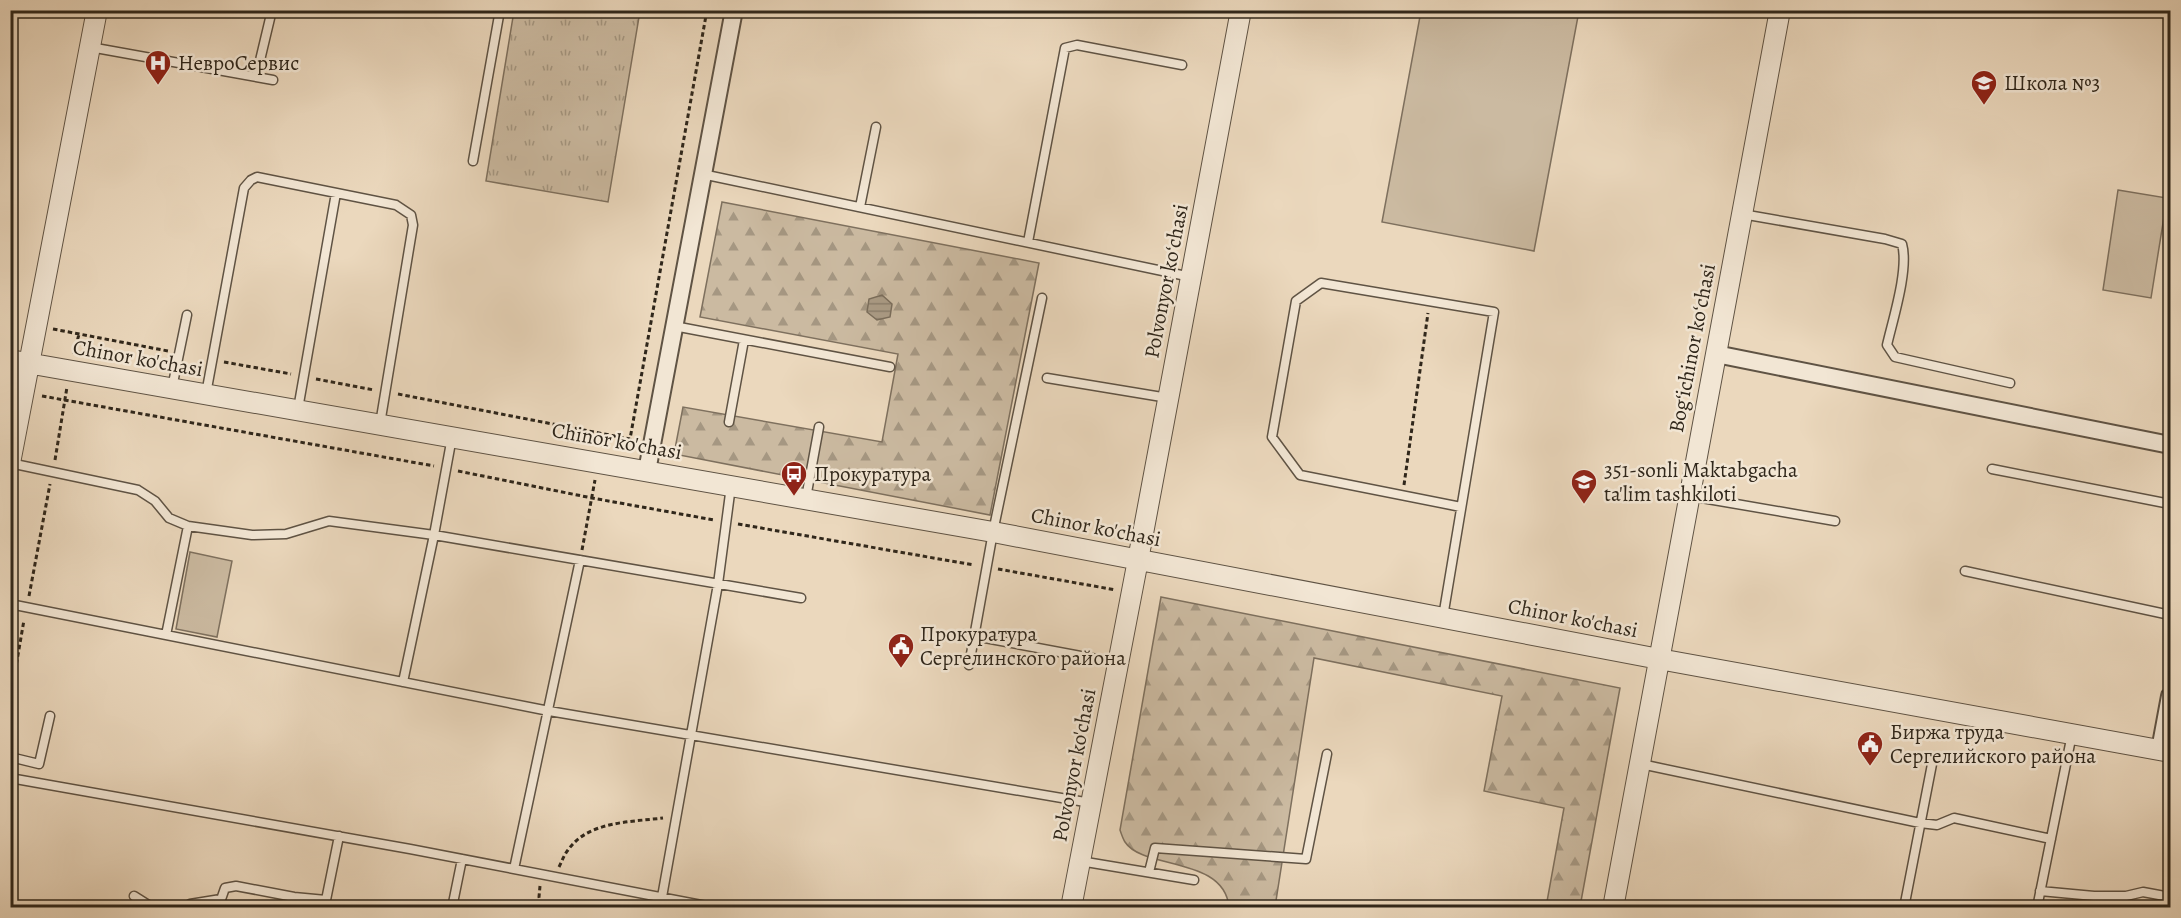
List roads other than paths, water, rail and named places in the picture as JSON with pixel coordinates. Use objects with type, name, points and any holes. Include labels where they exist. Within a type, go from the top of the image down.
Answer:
[{"type":"street","points":[[10,463],[24,392],[20,362],[37,326],[97,10]]},
{"type":"street","points":[[646,471],[734,10]]},
{"type":"street","name":"Polvonyor koʻchasi","points":[[1138,560],[1241,10]]},
{"type":"street","name":"Bogʻichinor koʻchasi","points":[[1613,908],[1780,10]]},
{"type":"street","points":[[1716,354],[2170,445]]},
{"type":"street","name":"Chinor ko'chasi","points":[[20,362],[993,532],[1659,659],[2165,751]]},
{"type":"street","name":"Polvonyor ko'chasi","points":[[1071,908],[1138,560]]},
{"type":"street","points":[[2165,751],[2170,696]]},
{"type":"lane","points":[[256,77],[272,10]]},
{"type":"lane","points":[[473,161],[500,10]]},
{"type":"lane","points":[[1028,242],[1065,48],[1077,45],[1182,65]]},
{"type":"lane","points":[[90,47],[273,80]]},
{"type":"lane","points":[[860,207],[876,127]]},
{"type":"lane","points":[[702,174],[1191,277]]},
{"type":"lane","points":[[206,394],[244,188],[257,177],[396,205],[411,215],[412,225],[380,424]]},
{"type":"lane","points":[[298,410],[336,193]]},
{"type":"lane","points":[[1742,214],[1902,244],[1905,255],[1903,273],[1887,345],[1895,357],[2010,383]]},
{"type":"lane","points":[[1443,617],[1494,312],[1321,283],[1296,301],[1272,437],[1300,475],[1461,507]]},
{"type":"lane","points":[[969,665],[993,532],[1042,298]]},
{"type":"lane","points":[[172,388],[187,315]]},
{"type":"lane","points":[[674,326],[890,367]]},
{"type":"lane","points":[[729,422],[744,340]]},
{"type":"lane","points":[[1047,378],[1169,398]]},
{"type":"lane","points":[[806,499],[819,427]]},
{"type":"lane","points":[[403,682],[452,436]]},
{"type":"lane","points":[[10,463],[138,490],[155,501],[169,518],[188,526],[252,535],[286,534],[329,521],[434,535],[801,598]]},
{"type":"lane","points":[[1992,469],[2170,504]]},
{"type":"lane","points":[[662,897],[718,584],[731,485]]},
{"type":"lane","points":[[1689,496],[1834,521]]},
{"type":"lane","points":[[166,634],[188,526]]},
{"type":"lane","points":[[514,869],[580,560]]},
{"type":"lane","points":[[1965,571],[2170,615]]},
{"type":"lane","points":[[10,603],[549,711],[1091,803]]},
{"type":"lane","points":[[975,636],[1118,663]]},
{"type":"lane","points":[[10,757],[39,764],[50,716]]},
{"type":"lane","points":[[2037,908],[2072,734]]},
{"type":"lane","points":[[1149,872],[1155,848],[1306,859],[1327,754]]},
{"type":"lane","points":[[1904,908],[1933,759]]},
{"type":"lane","points":[[1640,764],[1920,823],[1937,825],[1954,818],[2051,838]]},
{"type":"lane","points":[[10,778],[542,874],[662,897],[687,905],[717,908]]},
{"type":"lane","points":[[185,908],[190,904],[219,903],[225,888],[236,886],[294,897],[326,900],[339,836]]},
{"type":"lane","points":[[452,908],[462,859]]},
{"type":"lane","points":[[1080,861],[1194,879]]},
{"type":"lane","points":[[2040,891],[2094,897],[2126,896],[2143,892],[2170,897]]},
{"type":"lane","points":[[134,896],[153,908]]},
{"type":"place","name":"НевроСервис","points":[[158,86]]},
{"type":"place","name":"Школа №3","points":[[1984,106]]},
{"type":"place","name":"Прокуратура","points":[[794,497]]},
{"type":"place","name":"351-sonli Maktabgacha ta'lim tashkiloti","points":[[1584,505]]},
{"type":"place","name":"Прокуратура Сергелинского района","points":[[901,669]]},
{"type":"place","name":"Биржа труда Сергелийского района","points":[[1870,767]]}]
